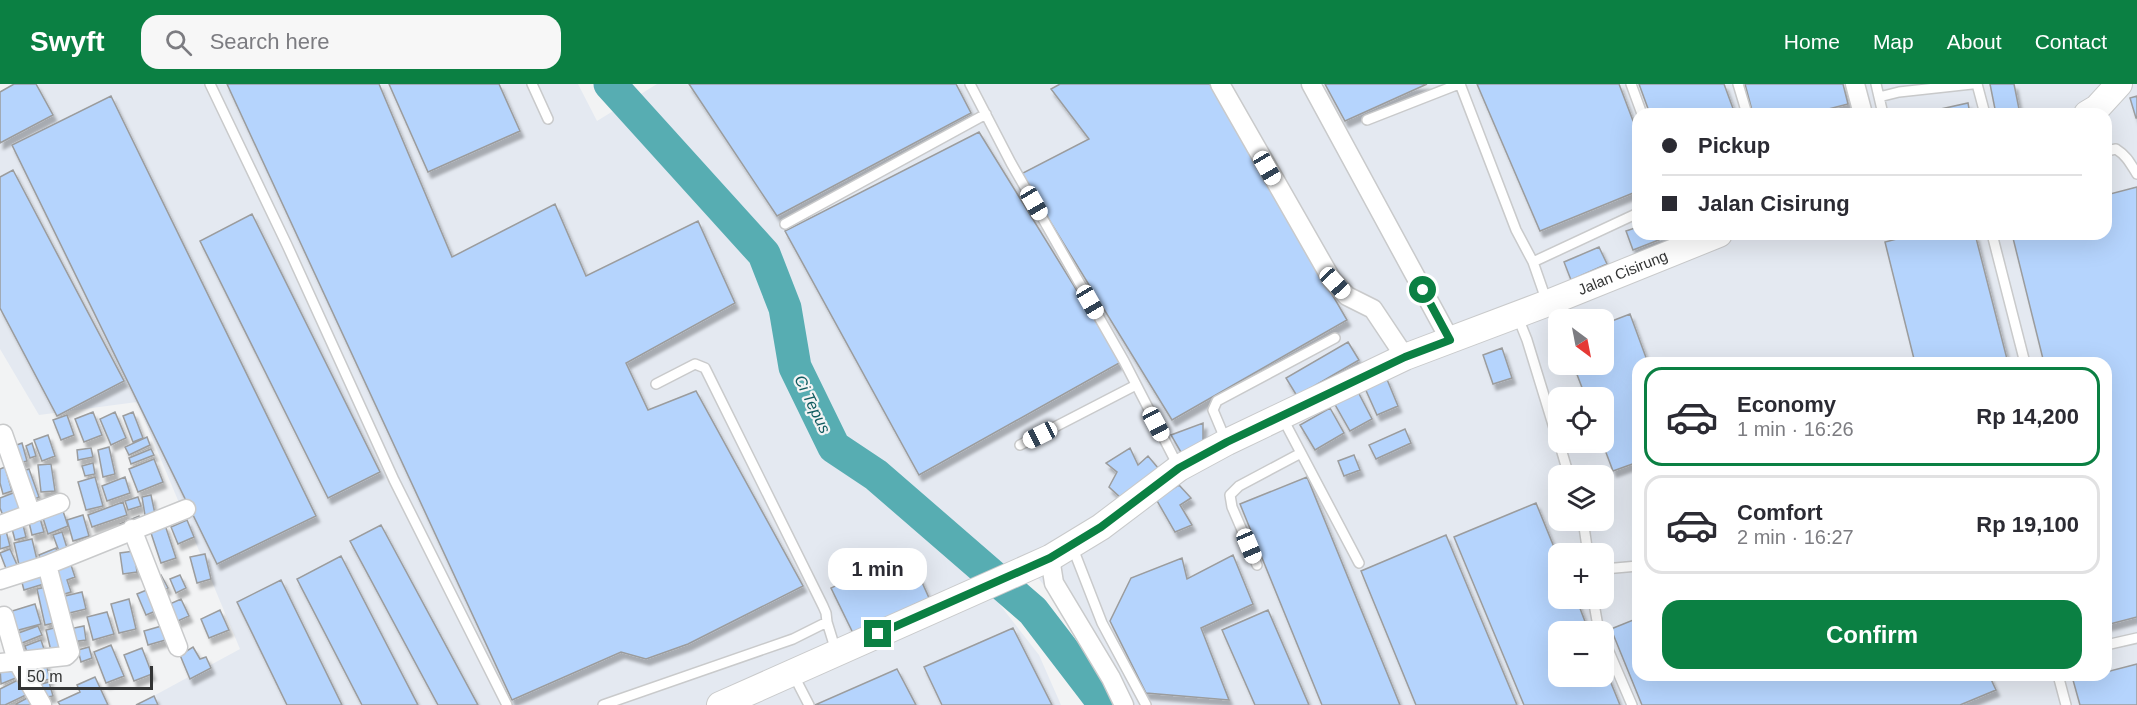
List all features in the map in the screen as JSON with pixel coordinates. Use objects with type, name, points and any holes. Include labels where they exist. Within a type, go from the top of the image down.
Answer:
[{"type":"main road","points":[[2097,108],[2119,84]]},
{"type":"main road","name":"Jalan Cisirung","points":[[732,703],[836,653],[1039,563],[1072,546],[1101,527],[1179,468],[1227,442],[1405,357],[1704,240]]},
{"type":"street","points":[[1220,84],[1332,280],[1347,296],[1373,309],[1405,357]]},
{"type":"street","points":[[1311,84],[1450,340]]},
{"type":"street","points":[[1855,84],[1861,108]]},
{"type":"street","points":[[3,434],[31,514]]},
{"type":"street","points":[[0,525],[60,503]]},
{"type":"street","points":[[0,580],[47,565],[186,508]]},
{"type":"street","points":[[132,529],[178,647]]},
{"type":"street","points":[[1039,563],[1054,583],[1111,678],[1124,705]]},
{"type":"street","points":[[8,662],[66,656],[70,652],[47,565]]},
{"type":"street","points":[[2,614],[8,662],[42,705]]},
{"type":"lane","points":[[210,84],[288,245],[394,480],[507,705]]},
{"type":"lane","points":[[532,84],[548,119]]},
{"type":"lane","points":[[970,84],[1179,468]]},
{"type":"lane","points":[[1368,120],[1460,84],[1516,230],[1533,262],[1548,303]]},
{"type":"lane","points":[[1631,84],[1640,108]]},
{"type":"lane","points":[[1738,84],[1745,108]]},
{"type":"lane","points":[[1876,84],[1882,108]]},
{"type":"lane","points":[[1879,97],[1899,92],[1974,84],[1983,108]]},
{"type":"lane","points":[[785,224],[986,114]]},
{"type":"lane","points":[[2112,150],[2116,149],[2124,154],[2137,174]]},
{"type":"lane","points":[[1533,262],[1632,216]]},
{"type":"lane","points":[[1994,240],[2023,357]]},
{"type":"lane","points":[[1516,315],[1527,340],[1548,407]]},
{"type":"lane","points":[[1227,442],[1213,410],[1217,401],[1335,338]]},
{"type":"lane","points":[[656,384],[694,364],[705,368],[823,606],[836,653]]},
{"type":"lane","points":[[1020,445],[1136,386]]},
{"type":"lane","points":[[1282,417],[1359,563]]},
{"type":"lane","points":[[1257,565],[1232,507],[1230,495],[1239,486],[1301,453]]},
{"type":"lane","points":[[1072,546],[1102,623],[1146,705]]},
{"type":"lane","points":[[1614,568],[1632,567]]},
{"type":"lane","points":[[603,705],[793,639],[827,622]]},
{"type":"lane","points":[[2112,644],[2137,638]]},
{"type":"lane","points":[[1614,663],[1632,705]]},
{"type":"lane","points":[[793,674],[809,705]]},
{"type":"lane","points":[[2060,681],[2066,705]]},
{"type":"shaded area","points":[[15,84],[578,84],[597,121],[657,84],[2137,84],[2137,705],[1129,705],[1105,656],[1037,577],[997,601],[1039,655],[1061,705],[137,705],[240,649],[137,402],[39,415],[0,349],[0,92]]},
{"type":"building","points":[[14,84],[36,84],[53,115],[0,143],[0,92]]},
{"type":"building","points":[[227,84],[379,84],[452,257],[555,204],[586,276],[698,221],[735,303],[626,363],[648,410],[696,391],[803,586],[688,644],[646,659],[621,652],[512,700]]},
{"type":"building","points":[[389,84],[499,84],[520,131],[428,172]]},
{"type":"building","points":[[689,84],[956,84],[971,113],[777,216]]},
{"type":"building","points":[[1060,84],[1210,84],[1347,320],[1172,420],[1021,174],[1089,139],[1051,89]]},
{"type":"building","points":[[1325,84],[1427,84],[1345,121]]},
{"type":"building","points":[[1477,84],[1619,84],[1632,118],[1632,193],[1540,231]]},
{"type":"building","points":[[1639,84],[1724,84],[1733,108],[1648,108]]},
{"type":"building","points":[[1745,84],[1843,84],[1848,104],[1832,108],[1751,108]]},
{"type":"building","points":[[1990,84],[2014,84],[2019,108],[1995,108]]},
{"type":"building","points":[[111,96],[316,516],[217,564],[12,145]]},
{"type":"building","points":[[2137,96],[2137,118],[2136,118],[2130,98]]},
{"type":"building","points":[[1968,103],[1969,108],[1945,108]]},
{"type":"building","points":[[979,132],[1121,362],[919,475],[785,231]]},
{"type":"building","points":[[13,170],[124,381],[57,416],[0,308],[0,177]]},
{"type":"building","points":[[2137,187],[2137,617],[2112,623],[2112,357],[2043,357],[2013,240],[2112,240],[2112,193]]},
{"type":"building","points":[[252,214],[380,472],[328,498],[200,241]]},
{"type":"building","points":[[1632,229],[1632,240],[1659,240],[1633,250],[1626,231]]},
{"type":"building","points":[[1893,240],[1977,240],[2006,357],[1914,357],[1885,242]]},
{"type":"building","points":[[1599,247],[1607,264],[1571,280],[1564,262]]},
{"type":"building","points":[[1630,314],[1646,357],[1632,357],[1632,464],[1614,471],[1614,465],[1611,465],[1606,453],[1614,453],[1614,387],[1582,387],[1577,375],[1614,375],[1614,320]]},
{"type":"building","points":[[1348,342],[1359,360],[1297,396],[1286,378]]},
{"type":"building","points":[[1502,348],[1512,378],[1493,384],[1483,355]]},
{"type":"building","points":[[1386,377],[1398,406],[1377,415],[1364,386]]},
{"type":"building","points":[[1356,388],[1372,419],[1350,431],[1333,401]]},
{"type":"building","points":[[1330,408],[1344,433],[1315,450],[1300,425]]},
{"type":"building","points":[[93,412],[102,435],[84,442],[75,419]]},
{"type":"building","points":[[115,412],[126,438],[111,445],[100,419]]},
{"type":"building","points":[[133,412],[143,438],[133,442],[123,416]]},
{"type":"building","points":[[67,415],[74,435],[61,440],[53,420]]},
{"type":"building","points":[[1203,423],[1203,443],[1182,454],[1171,435]]},
{"type":"building","points":[[1405,429],[1411,443],[1376,459],[1369,445]]},
{"type":"building","points":[[48,435],[55,456],[42,461],[34,440]]},
{"type":"building","points":[[147,437],[150,445],[129,455],[125,447]]},
{"type":"building","points":[[22,443],[27,461],[19,463],[14,446]]},
{"type":"building","points":[[32,443],[36,456],[30,458],[26,446]]},
{"type":"building","points":[[109,447],[115,474],[103,477],[98,450]]},
{"type":"building","points":[[91,448],[93,457],[78,460],[77,450]]},
{"type":"building","points":[[1130,448],[1138,465],[1148,456],[1158,468],[1121,498],[1109,487],[1117,472],[1106,463]]},
{"type":"building","points":[[151,449],[154,455],[131,464],[129,458]]},
{"type":"building","points":[[1354,455],[1360,470],[1344,476],[1338,461]]},
{"type":"building","points":[[154,459],[163,482],[138,492],[129,469]]},
{"type":"building","points":[[93,463],[95,474],[85,476],[82,466]]},
{"type":"building","points":[[51,464],[55,491],[41,492],[38,465]]},
{"type":"building","points":[[5,467],[12,491],[3,494],[0,469]]},
{"type":"building","points":[[29,469],[39,497],[29,501],[20,472]]},
{"type":"building","points":[[95,477],[103,506],[86,510],[78,482]]},
{"type":"building","points":[[125,477],[130,493],[107,501],[102,486]]},
{"type":"building","points":[[1307,477],[1400,705],[1322,705],[1240,504]]},
{"type":"building","points":[[1179,485],[1191,498],[1180,505],[1192,525],[1175,532],[1156,499]]},
{"type":"building","points":[[21,490],[28,509],[4,518],[0,508],[0,498]]},
{"type":"building","points":[[151,495],[155,514],[145,515],[142,497]]},
{"type":"building","points":[[138,497],[141,506],[128,510],[125,501]]},
{"type":"building","points":[[123,502],[127,515],[92,527],[88,515]]},
{"type":"building","points":[[1536,503],[1552,543],[1548,543],[1548,609],[1580,609],[1585,621],[1548,621],[1548,687],[1613,687],[1620,705],[1524,705],[1454,537]]},
{"type":"building","points":[[63,511],[68,526],[48,534],[43,518]]},
{"type":"building","points":[[39,515],[44,532],[32,535],[28,518]]},
{"type":"building","points":[[83,515],[89,536],[73,541],[67,520]]},
{"type":"building","points":[[139,516],[142,524],[123,531],[120,524]]},
{"type":"building","points":[[187,520],[194,537],[178,544],[171,527]]},
{"type":"building","points":[[22,521],[26,537],[15,540],[11,525]]},
{"type":"building","points":[[165,525],[176,558],[161,563],[150,530]]},
{"type":"building","points":[[381,525],[478,705],[438,705],[350,541]]},
{"type":"building","points":[[6,531],[10,546],[0,549],[0,533]]},
{"type":"building","points":[[62,532],[68,551],[60,554],[53,535]]},
{"type":"building","points":[[1446,535],[1517,705],[1416,705],[1361,571]]},
{"type":"building","points":[[32,539],[38,564],[20,569],[14,543]]},
{"type":"building","points":[[56,548],[58,555],[42,562],[39,555]]},
{"type":"building","points":[[10,549],[18,567],[7,571],[0,553]]},
{"type":"building","points":[[134,551],[137,572],[123,574],[120,553]]},
{"type":"building","points":[[908,551],[929,598],[853,633],[831,588]]},
{"type":"building","points":[[205,554],[211,579],[197,583],[190,557]]},
{"type":"building","points":[[1233,555],[1253,604],[1201,628],[1229,700],[1146,693],[1110,621],[1131,578],[1182,558],[1187,579]]},
{"type":"building","points":[[341,556],[418,705],[362,705],[297,579]]},
{"type":"building","points":[[70,562],[75,577],[67,580],[71,592],[58,596],[50,569]]},
{"type":"building","points":[[44,572],[47,583],[24,590],[21,579]]},
{"type":"building","points":[[161,575],[168,588],[159,592],[153,579]]},
{"type":"building","points":[[180,575],[186,588],[176,593],[170,579]]},
{"type":"building","points":[[281,580],[342,705],[287,705],[237,602]]},
{"type":"building","points":[[51,586],[59,622],[45,625],[37,589]]},
{"type":"building","points":[[149,589],[158,610],[146,615],[137,594]]},
{"type":"building","points":[[82,592],[86,609],[65,614],[61,597]]},
{"type":"building","points":[[129,599],[136,629],[119,633],[111,604]]},
{"type":"building","points":[[181,599],[189,616],[171,624],[163,607]]},
{"type":"building","points":[[35,604],[41,624],[15,631],[9,612]]},
{"type":"building","points":[[220,610],[229,630],[209,638],[201,619]]},
{"type":"building","points":[[1268,610],[1309,705],[1255,705],[1222,630]]},
{"type":"building","points":[[107,612],[114,634],[93,640],[87,617]]},
{"type":"building","points":[[1632,620],[1632,680],[1614,636],[1614,628]]},
{"type":"building","points":[[165,625],[169,639],[148,645],[144,631]]},
{"type":"building","points":[[38,626],[42,635],[17,645],[13,635]]},
{"type":"building","points":[[84,626],[86,640],[71,642],[69,629]]},
{"type":"building","points":[[58,627],[63,648],[51,651],[46,630]]},
{"type":"building","points":[[1013,628],[1052,705],[942,705],[924,667]]},
{"type":"building","points":[[41,640],[45,652],[29,658],[25,646]]},
{"type":"building","points":[[111,645],[124,676],[106,683],[94,652]]},
{"type":"building","points":[[89,647],[92,658],[81,662],[78,650]]},
{"type":"building","points":[[193,647],[200,659],[206,657],[211,668],[190,679],[180,655]]},
{"type":"building","points":[[142,648],[152,674],[134,681],[124,655]]},
{"type":"building","points":[[45,660],[50,679],[33,683],[29,664]]},
{"type":"building","points":[[12,663],[18,677],[1,684],[0,667]]},
{"type":"building","points":[[2137,664],[2137,705],[2080,705],[2073,681],[2112,681],[2112,670]]},
{"type":"building","points":[[897,669],[916,705],[815,705]]},
{"type":"building","points":[[95,677],[108,705],[60,705],[58,702],[80,692],[77,685]]},
{"type":"building","points":[[20,679],[28,694],[5,705],[0,705],[0,689]]},
{"type":"building","points":[[1632,681],[1992,681],[1996,690],[1960,705],[1642,705]]},
{"type":"building","points":[[49,682],[53,696],[42,698],[38,685]]},
{"type":"building","points":[[154,696],[158,705],[136,705]]},
{"type":"building","points":[[29,697],[33,705],[16,705],[16,704]]},
{"type":"waterway","name":"Ci Tepus","points":[[610,84],[764,254],[785,308],[795,367],[834,447],[876,475],[1033,611],[1105,705]]},
{"type":"route","points":[[878,634],[1050,558],[1072,546],[1179,468],[1227,442],[1405,357],[1450,340],[1423,290]]}]
